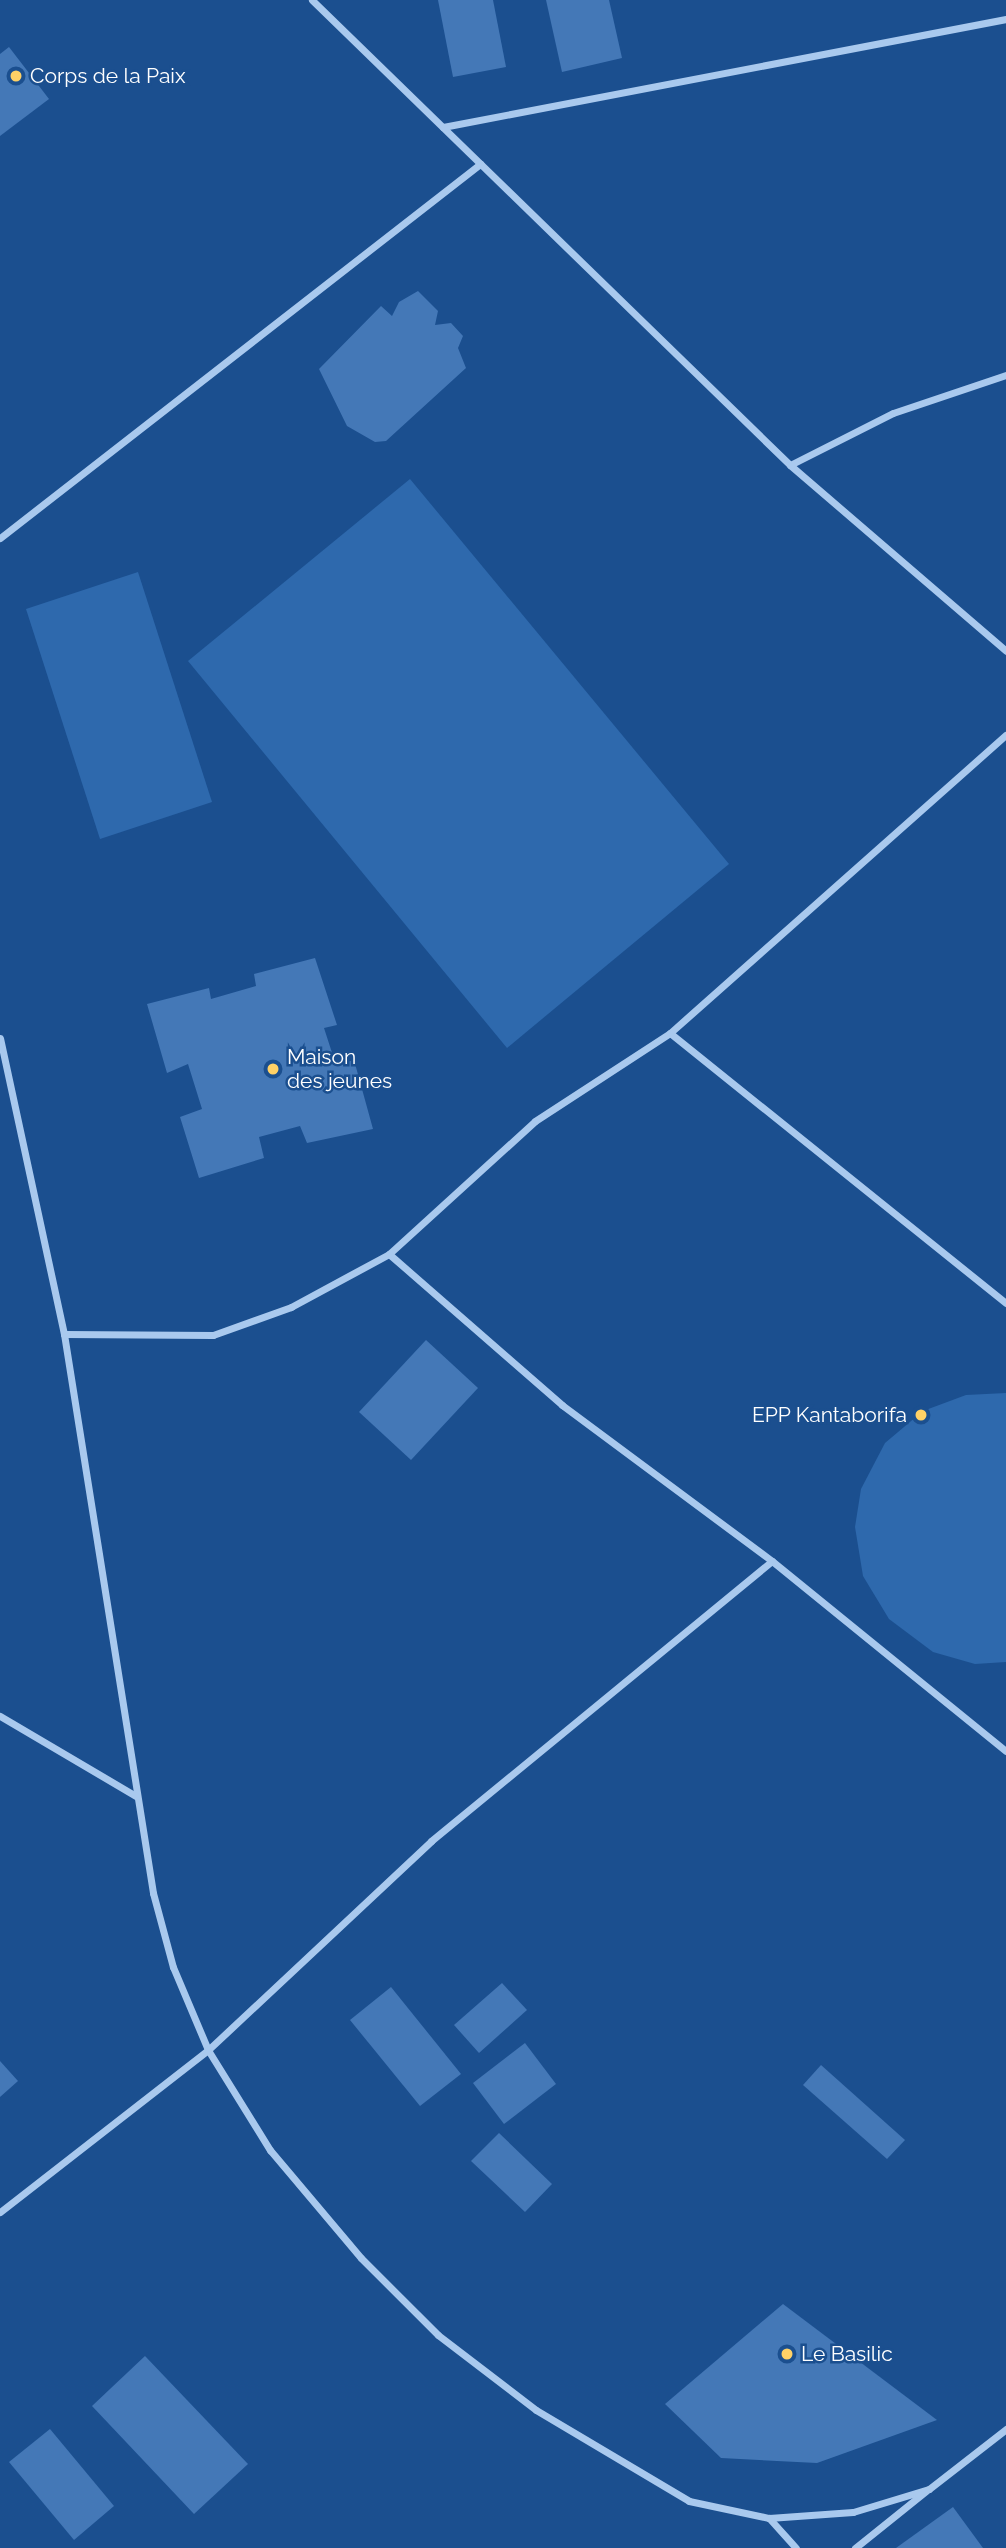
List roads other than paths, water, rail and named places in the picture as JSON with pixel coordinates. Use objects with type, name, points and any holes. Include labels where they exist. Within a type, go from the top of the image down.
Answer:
[{"type":"street","points":[[312,0],[790,465],[1006,651]]},
{"type":"street","points":[[443,127],[1006,19]]},
{"type":"street","points":[[0,538],[480,164]]},
{"type":"street","points":[[790,465],[893,413],[1006,375]]},
{"type":"street","points":[[64,1334],[213,1335],[291,1307],[389,1254],[535,1121],[670,1033],[1006,735]]},
{"type":"street","points":[[670,1033],[1006,1303]]},
{"type":"street","points":[[0,1038],[64,1334],[136,1796],[173,1967],[208,2050],[270,2150],[362,2258],[438,2335],[626,2469],[689,2501],[769,2518],[853,2512],[929,2489]]},
{"type":"street","points":[[389,1254],[562,1405],[772,1561],[1006,1751]]},
{"type":"street","points":[[0,2212],[208,2050],[431,1841],[772,1561]]},
{"type":"street","points":[[0,1716],[136,1796]]},
{"type":"street","points":[[855,2548],[1006,2429]]},
{"type":"street","points":[[769,2518],[796,2548]]},
{"type":"place","name":"Corps de la Paix","points":[[16,76]]},
{"type":"place","name":"Maison des jeunes","points":[[273,1069]]},
{"type":"place","name":"EPP Kantaborifa","points":[[921,1415]]},
{"type":"place","name":"Le Basilic","points":[[787,2354]]}]
